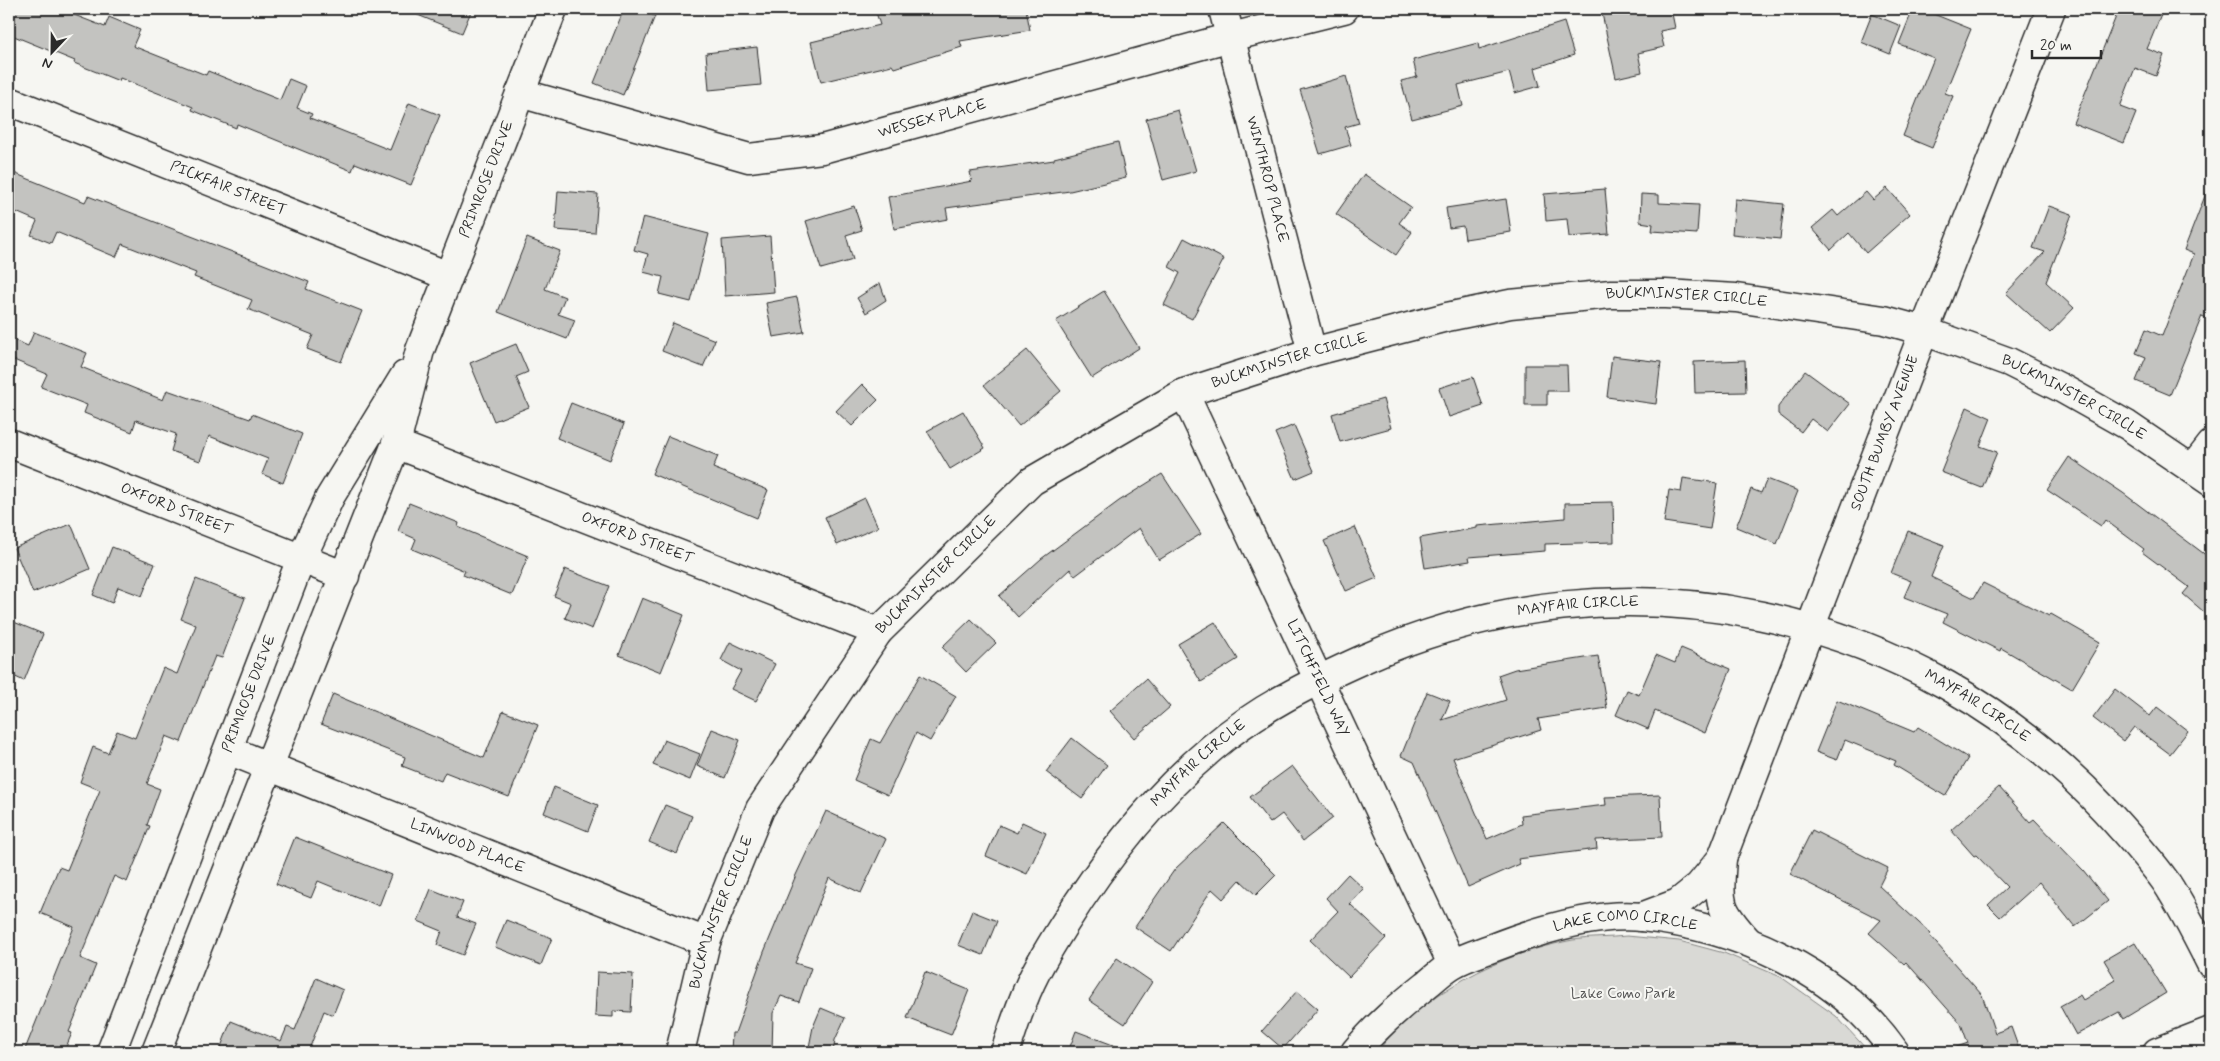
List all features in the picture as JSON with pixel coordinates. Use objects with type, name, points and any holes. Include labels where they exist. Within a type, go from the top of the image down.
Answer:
[{"type":"street","name":"PRIMROSE DRIVE","points":[[156,1052],[396,444],[420,350],[553,9]]},
{"type":"street","name":"WINTHROP PLACE","points":[[1223,9],[1312,352]]},
{"type":"street","name":"WESSEX PLACE","points":[[520,93],[749,158],[822,149],[1231,37],[1344,9]]},
{"type":"street","name":"SOUTH BUMBY AVENUE","points":[[1641,917],[1678,903],[1699,886],[1722,858],[1924,331],[2051,9]]},
{"type":"street","name":"PICKFAIR STREET","points":[[9,101],[448,276]]},
{"type":"street","name":"BUCKMINSTER CIRCLE","points":[[680,1052],[706,942],[760,809],[878,632],[1032,481],[1184,392],[1312,352],[1447,317],[1510,304],[1611,294],[1665,294],[1736,298],[1884,320],[1924,331],[2009,362],[2063,389],[2127,425],[2202,475]]},
{"type":"street","name":"PRIMROSE DRIVE","points":[[111,1052],[301,559],[330,497],[420,350]]},
{"type":"street","name":"LITCHFIELD WAY","points":[[1184,392],[1452,964]]},
{"type":"street","name":"OXFORD STREET","points":[[9,443],[344,576]]},
{"type":"street","name":"OXFORD STREET","points":[[396,444],[878,632]]},
{"type":"street","points":[[2202,475],[2211,445]]},
{"type":"street","name":"MAYFAIR CIRCLE","points":[[1005,1052],[1023,1000],[1043,959],[1087,888],[1142,817],[1212,747],[1263,711],[1319,679],[1400,643],[1451,626],[1512,612],[1622,602],[1687,604],[1760,615],[1811,628],[1891,657],[1964,695],[2010,724],[2043,750],[2086,790],[2140,849],[2166,882],[2211,964]]},
{"type":"street","name":"LINWOOD PLACE","points":[[228,750],[706,942]]},
{"type":"street","name":"SOUTH BUMBY AVENUE","points":[[1722,858],[1721,903],[1727,918],[1747,940]]},
{"type":"street","name":"LAKE COMO CIRCLE","points":[[1355,1052],[1389,1014],[1452,964],[1543,930],[1594,919],[1641,917],[1697,927],[1747,940],[1802,968],[1847,999],[1886,1038],[1895,1052]]},
{"type":"street","points":[[2157,1052],[2211,1031]]},
{"type":"green space","name":"Lake Como Park","points":[[1627,936],[1679,941],[1724,953],[1781,977],[1836,1016],[1869,1052],[1377,1052],[1416,1011],[1465,979],[1491,966],[1546,946],[1573,940]]},
{"type":"building","points":[[9,9],[59,9],[105,27],[109,17],[140,30],[133,46],[206,75],[208,71],[280,100],[289,79],[306,86],[297,108],[312,114],[310,118],[390,150],[409,103],[440,115],[411,185],[355,163],[352,171],[237,124],[236,128],[192,110],[193,107],[120,78],[119,81],[9,34]]},
{"type":"building","points":[[403,9],[472,9],[462,33]]},
{"type":"building","points":[[624,9],[637,9],[655,16],[623,95],[594,83]]},
{"type":"building","points":[[875,9],[1026,9],[1030,30],[960,41],[962,47],[894,68],[892,65],[821,82],[811,42],[880,25]]},
{"type":"building","points":[[1601,9],[1671,9],[1675,28],[1660,31],[1664,47],[1638,53],[1642,72],[1616,78]]},
{"type":"building","points":[[1913,9],[1921,9],[1971,29],[1945,93],[1953,96],[1932,148],[1903,136],[1934,58],[1899,44]]},
{"type":"building","points":[[2119,9],[2145,9],[2161,15],[2147,49],[2164,55],[2156,76],[2135,68],[2120,107],[2136,113],[2124,143],[2073,123]]},
{"type":"building","points":[[1872,14],[1901,26],[1890,54],[1861,42]]},
{"type":"building","points":[[1564,22],[1574,55],[1535,68],[1540,86],[1515,93],[1509,72],[1458,85],[1463,106],[1412,119],[1401,81],[1417,77],[1413,60],[1478,43],[1479,49]]},
{"type":"building","points":[[757,47],[761,85],[709,90],[706,53]]},
{"type":"building","points":[[1346,76],[1359,123],[1345,127],[1351,145],[1320,154],[1300,90]]},
{"type":"building","points":[[1178,110],[1196,171],[1163,180],[1146,119]]},
{"type":"building","points":[[1118,142],[1126,178],[1070,191],[946,208],[948,219],[894,229],[888,197],[972,181],[970,172],[1054,160],[1054,158]]},
{"type":"building","points":[[9,171],[85,202],[88,196],[309,282],[306,289],[362,311],[341,362],[307,349],[313,335],[248,309],[252,300],[194,277],[196,273],[122,244],[116,257],[56,232],[51,243],[31,235],[37,221],[9,209]]},
{"type":"building","points":[[1364,174],[1411,207],[1399,223],[1412,232],[1396,255],[1336,214]]},
{"type":"building","points":[[2210,183],[2211,320],[2202,316],[2170,395],[2136,381],[2146,357],[2136,353],[2146,329],[2162,336],[2194,254],[2184,250]]},
{"type":"building","points":[[1887,188],[1910,214],[1866,253],[1849,233],[1831,250],[1812,228],[1833,210],[1838,216],[1866,192],[1873,200]]},
{"type":"building","points":[[1605,189],[1609,234],[1569,237],[1567,219],[1546,221],[1544,194]]},
{"type":"building","points":[[558,191],[598,194],[595,233],[555,230]]},
{"type":"building","points":[[1641,194],[1659,195],[1659,203],[1699,205],[1697,234],[1652,231],[1653,224],[1640,222]]},
{"type":"building","points":[[1506,199],[1511,232],[1465,239],[1463,226],[1449,228],[1446,208]]},
{"type":"building","points":[[1735,199],[1784,204],[1780,239],[1732,234]]},
{"type":"building","points":[[854,206],[862,230],[846,235],[853,260],[821,269],[806,221]]},
{"type":"building","points":[[2049,206],[2072,214],[2046,282],[2074,308],[2050,333],[2006,293],[2045,252],[2033,248]]},
{"type":"building","points":[[643,217],[709,234],[691,302],[659,294],[663,277],[643,272],[648,254],[634,250]]},
{"type":"building","points":[[770,236],[774,292],[725,296],[722,240]]},
{"type":"building","points":[[527,238],[560,251],[545,289],[565,297],[558,314],[575,320],[567,339],[498,312]]},
{"type":"building","points":[[1184,238],[1224,259],[1192,319],[1164,305],[1180,273],[1169,267]]},
{"type":"building","points":[[880,283],[886,300],[866,313],[857,298]]},
{"type":"building","points":[[1104,291],[1139,348],[1092,378],[1056,321]]},
{"type":"building","points":[[797,297],[804,332],[773,337],[766,303]]},
{"type":"building","points":[[673,323],[715,340],[703,367],[662,351]]},
{"type":"building","points":[[34,332],[87,353],[81,367],[163,400],[167,390],[250,419],[252,414],[302,434],[283,483],[262,474],[268,459],[209,436],[200,461],[171,451],[176,434],[136,420],[132,432],[84,413],[87,405],[41,387],[47,374],[9,358],[9,338],[28,346]]},
{"type":"building","points":[[516,344],[528,372],[516,377],[529,407],[494,421],[470,363]]},
{"type":"building","points":[[1027,350],[1061,391],[1019,426],[984,385]]},
{"type":"building","points":[[1612,356],[1661,362],[1656,404],[1607,397]]},
{"type":"building","points":[[1745,360],[1746,392],[1695,393],[1694,362]]},
{"type":"building","points":[[1525,365],[1567,365],[1568,391],[1547,391],[1547,405],[1525,405]]},
{"type":"building","points":[[1805,371],[1850,404],[1828,432],[1811,419],[1801,432],[1778,414],[1778,407]]},
{"type":"building","points":[[1473,377],[1483,406],[1449,417],[1439,388]]},
{"type":"building","points":[[862,384],[878,400],[852,426],[836,411]]},
{"type":"building","points":[[1383,399],[1391,428],[1340,442],[1332,414]]},
{"type":"building","points":[[571,403],[624,424],[610,460],[557,438]]},
{"type":"building","points":[[1967,407],[1991,418],[1980,446],[1997,452],[1982,488],[1941,472]]},
{"type":"building","points":[[963,411],[985,448],[950,469],[927,431]]},
{"type":"building","points":[[1294,425],[1314,471],[1295,479],[1275,433]]},
{"type":"building","points":[[668,436],[718,456],[713,468],[768,490],[757,518],[652,474]]},
{"type":"building","points":[[2069,457],[2123,493],[2211,559],[2211,618],[2183,594],[2189,587],[2142,552],[2144,549],[2105,520],[2101,526],[2047,490]]},
{"type":"building","points":[[1162,474],[1201,534],[1159,560],[1139,528],[1075,576],[1070,569],[1018,617],[999,596],[1041,559],[1119,501]]},
{"type":"building","points":[[1683,478],[1717,483],[1710,529],[1664,522],[1669,490],[1681,492]]},
{"type":"building","points":[[1767,479],[1798,491],[1777,544],[1736,527],[1751,489],[1761,493]]},
{"type":"building","points":[[865,498],[878,527],[837,545],[825,517]]},
{"type":"building","points":[[1613,502],[1614,542],[1545,544],[1545,551],[1469,557],[1470,561],[1425,568],[1420,538],[1477,528],[1477,526],[1565,518],[1565,503]]},
{"type":"building","points":[[409,503],[459,523],[458,527],[528,556],[512,595],[463,575],[465,571],[412,549],[416,539],[398,531]]},
{"type":"building","points":[[71,524],[90,569],[33,593],[14,548]]},
{"type":"building","points":[[1355,527],[1377,578],[1346,591],[1324,541]]},
{"type":"building","points":[[1908,531],[1944,545],[1931,577],[1974,598],[1983,583],[2049,616],[2051,614],[2100,642],[2072,689],[2001,648],[2000,651],[1943,622],[1947,614],[1904,597],[1911,581],[1891,573]]},
{"type":"building","points":[[112,547],[155,564],[142,596],[118,587],[112,603],[93,595]]},
{"type":"building","points":[[565,569],[609,586],[592,629],[565,618],[571,603],[554,596]]},
{"type":"building","points":[[196,579],[245,598],[222,658],[215,656],[181,742],[166,736],[147,784],[160,789],[147,825],[150,826],[127,882],[114,876],[80,958],[96,965],[69,1032],[72,1033],[64,1052],[24,1052],[74,927],[40,913],[59,867],[67,870],[100,790],[80,782],[93,747],[108,753],[117,731],[135,738],[163,668],[177,674],[196,625],[181,619]]},
{"type":"building","points":[[642,598],[684,615],[661,672],[619,655]]},
{"type":"building","points":[[971,619],[996,643],[966,672],[942,647]]},
{"type":"building","points":[[9,620],[43,634],[24,681],[9,674]]},
{"type":"building","points":[[1215,622],[1238,659],[1201,682],[1178,644]]},
{"type":"building","points":[[730,642],[775,664],[756,701],[731,689],[741,671],[721,660]]},
{"type":"building","points":[[1681,648],[1731,669],[1705,733],[1655,711],[1648,729],[1616,715],[1627,690],[1639,695],[1656,655],[1675,663]]},
{"type":"building","points":[[1598,656],[1607,708],[1538,719],[1541,730],[1453,758],[1487,839],[1522,824],[1521,815],[1606,805],[1605,797],[1660,795],[1662,837],[1596,840],[1597,849],[1518,859],[1520,864],[1468,887],[1414,762],[1401,756],[1427,692],[1450,701],[1442,720],[1506,700],[1498,675],[1515,669]]},
{"type":"building","points":[[920,675],[956,696],[930,741],[916,733],[888,795],[854,780],[871,739],[880,743]]},
{"type":"building","points":[[1146,679],[1170,707],[1134,738],[1110,711]]},
{"type":"building","points":[[2115,689],[2150,716],[2157,707],[2188,731],[2170,754],[2134,727],[2123,741],[2093,718]]},
{"type":"building","points":[[333,694],[484,758],[503,711],[538,725],[509,797],[445,772],[441,781],[402,766],[405,757],[321,724]]},
{"type":"building","points":[[1837,700],[1914,732],[1918,727],[1968,758],[1945,796],[1894,765],[1896,761],[1845,740],[1837,760],[1816,752]]},
{"type":"building","points":[[712,729],[740,740],[725,778],[697,766]]},
{"type":"building","points":[[1072,738],[1107,765],[1082,799],[1046,772]]},
{"type":"building","points":[[664,740],[700,754],[690,780],[653,765]]},
{"type":"building","points":[[1292,766],[1333,818],[1303,841],[1282,814],[1270,823],[1250,797]]},
{"type":"building","points":[[554,787],[598,805],[588,831],[544,813]]},
{"type":"building","points":[[1999,787],[2030,822],[2034,819],[2083,870],[2108,901],[2075,927],[2039,882],[2000,917],[1988,905],[2007,887],[1976,855],[1974,856],[1951,830]]},
{"type":"building","points":[[665,805],[692,816],[677,854],[649,842]]},
{"type":"building","points":[[826,811],[886,839],[861,893],[829,878],[795,963],[811,968],[799,1002],[781,996],[773,1013],[772,1052],[731,1052],[732,1033],[735,1033],[764,952],[796,875]]},
{"type":"building","points":[[1022,822],[1046,833],[1027,874],[986,856],[999,825],[1017,833]]},
{"type":"building","points":[[1224,823],[1276,875],[1256,895],[1240,880],[1223,899],[1212,889],[1171,951],[1135,927],[1175,869]]},
{"type":"building","points":[[1812,830],[1888,868],[1879,886],[1931,934],[1929,935],[1982,995],[1995,1033],[2011,1027],[2020,1052],[1949,1052],[1948,1050],[1968,1043],[1961,1024],[1906,962],[1904,964],[1869,933],[1881,920],[1790,874]]},
{"type":"building","points":[[295,837],[391,875],[379,906],[318,881],[311,898],[276,884]]},
{"type":"building","points":[[1348,874],[1364,889],[1350,904],[1386,938],[1349,977],[1310,940],[1338,911],[1326,898]]},
{"type":"building","points":[[431,889],[463,902],[457,917],[476,924],[463,955],[437,945],[442,931],[418,921]]},
{"type":"building","points":[[972,911],[997,921],[983,955],[958,945]]},
{"type":"building","points":[[506,920],[552,938],[541,965],[495,947]]},
{"type":"building","points":[[2135,942],[2166,993],[2123,1019],[2119,1012],[2076,1035],[2060,1006],[2080,995],[2083,1000],[2116,980],[2104,960]]},
{"type":"building","points":[[1117,958],[1152,982],[1125,1024],[1089,1000]]},
{"type":"building","points":[[597,972],[633,974],[631,1012],[613,1011],[613,1017],[595,1016]]},
{"type":"building","points":[[925,972],[969,990],[951,1035],[907,1018]]},
{"type":"building","points":[[316,978],[343,990],[333,1015],[324,1011],[308,1052],[219,1052],[231,1021],[281,1041],[287,1027],[295,1030]]},
{"type":"building","points":[[1297,991],[1318,1009],[1283,1049],[1262,1031]]},
{"type":"building","points":[[821,1008],[845,1018],[835,1040],[833,1052],[808,1052],[813,1027]]},
{"type":"building","points":[[1076,1031],[1129,1051],[1068,1052]]}]
